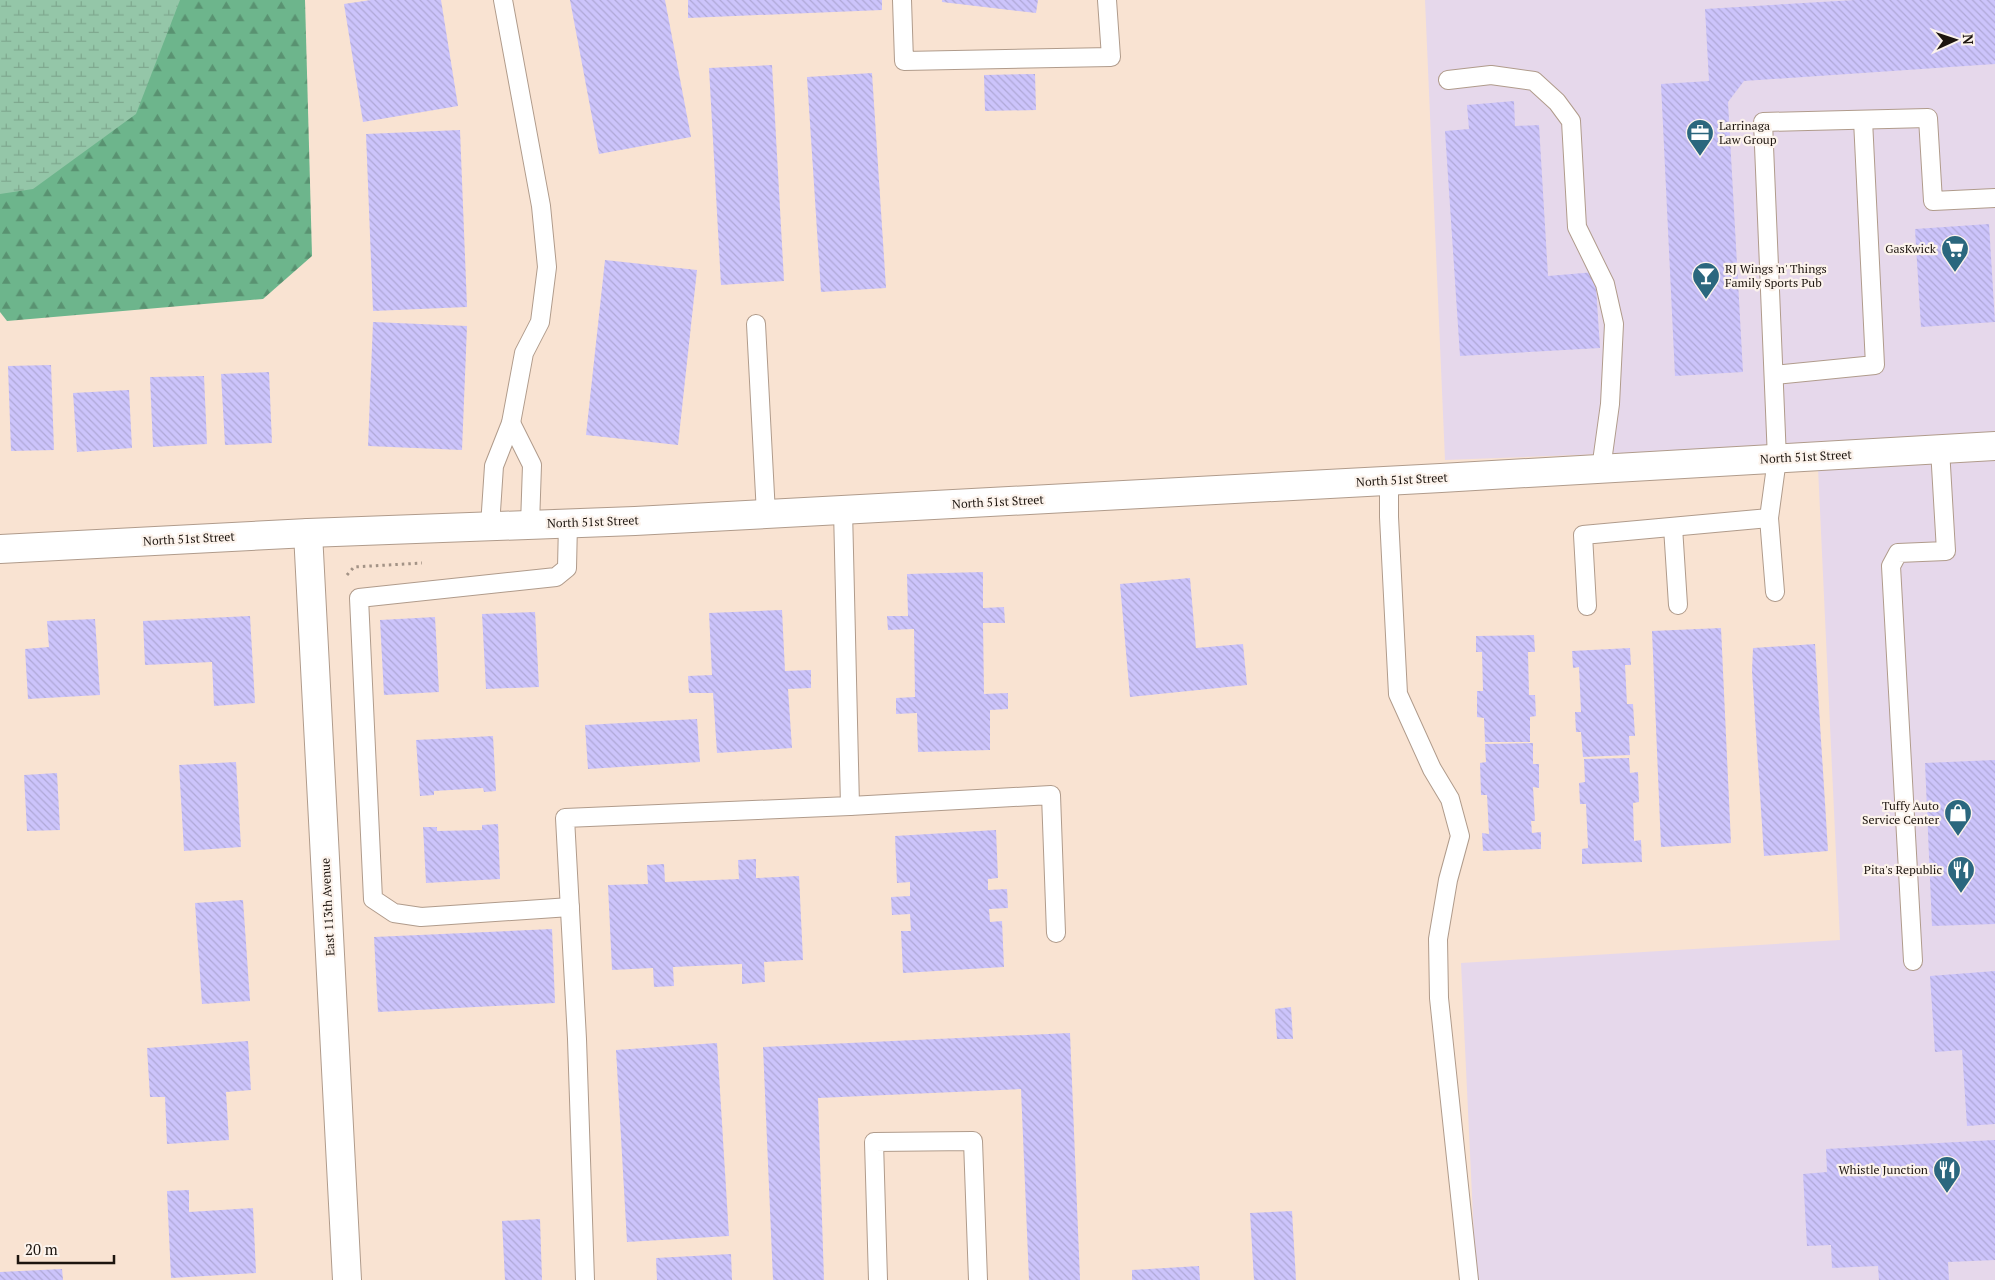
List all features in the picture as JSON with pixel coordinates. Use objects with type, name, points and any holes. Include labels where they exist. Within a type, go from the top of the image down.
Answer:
[{"type":"street","name":"North 51st Street","points":[[0,549],[308,533],[530,525],[844,510],[1995,446]]},
{"type":"street","name":"East 113th Avenue","points":[[308,533],[347,1280]]},
{"type":"lane","points":[[490,526],[494,466],[512,423],[524,353],[540,322],[547,267],[541,206],[503,0]]},
{"type":"lane","points":[[902,0],[904,61],[1111,57],[1107,0]]},
{"type":"lane","points":[[1448,80],[1491,75],[1534,80],[1557,102],[1571,121],[1577,227],[1605,284],[1614,324],[1610,404],[1601,469]]},
{"type":"lane","points":[[1775,592],[1769,518],[1777,459],[1763,122],[1928,118],[1933,201],[1995,198]]},
{"type":"lane","points":[[1774,375],[1875,365],[1863,120]]},
{"type":"lane","points":[[756,324],[766,514]]},
{"type":"lane","points":[[512,423],[532,464],[530,525]]},
{"type":"lane","points":[[1913,961],[1891,566],[1898,554],[1946,551],[1940,449]]},
{"type":"lane","points":[[1389,481],[1389,517],[1398,694],[1432,769],[1450,799],[1460,836],[1448,880],[1438,939],[1439,998],[1469,1280]]},
{"type":"lane","points":[[844,510],[850,806]]},
{"type":"lane","points":[[1587,606],[1583,535],[1769,518]]},
{"type":"lane","points":[[568,523],[567,568],[556,577],[359,598],[373,899],[394,913],[421,917],[570,907]]},
{"type":"lane","points":[[1673,527],[1678,606]]},
{"type":"lane","points":[[585,1280],[577,1039],[566,818],[850,806],[1051,794],[1056,933]]},
{"type":"lane","points":[[878,1280],[874,1142],[973,1141],[978,1280]]},
{"type":"path","points":[[344,578],[354,567],[428,563]]},
{"type":"shaded area","points":[[1425,0],[1995,0],[1995,1280],[1476,1280],[1461,963],[1840,940],[1817,446],[1445,460]]},
{"type":"green space","points":[[0,0],[305,0],[312,256],[263,299],[7,321],[0,312]]},
{"type":"green space","points":[[0,0],[180,0],[136,114],[33,189],[0,194]]},
{"type":"building","points":[[371,0],[441,0],[458,106],[363,122],[344,4]]},
{"type":"building","points":[[570,0],[665,0],[691,137],[599,154]]},
{"type":"building","points":[[688,0],[882,0],[882,10],[688,18]]},
{"type":"building","points":[[942,0],[1038,0],[1036,13],[942,2]]},
{"type":"building","points":[[1855,0],[1995,0],[1995,64],[1744,81],[1728,102],[1743,372],[1675,376],[1661,84],[1709,81],[1705,9]]},
{"type":"building","points":[[772,65],[784,281],[721,285],[709,68]]},
{"type":"building","points":[[872,73],[886,288],[821,292],[807,77]]},
{"type":"building","points":[[1035,74],[1036,110],[985,111],[984,75]]},
{"type":"building","points":[[1514,101],[1515,126],[1539,125],[1548,276],[1595,272],[1600,348],[1460,356],[1445,131],[1469,129],[1467,105]]},
{"type":"building","points":[[460,130],[467,307],[373,311],[366,134]]},
{"type":"building","name":"GasKwick","points":[[1989,224],[1995,322],[1921,327],[1915,229]]},
{"type":"building","points":[[605,260],[697,270],[678,445],[586,435]]},
{"type":"building","points":[[373,322],[467,326],[462,450],[368,446]]},
{"type":"building","points":[[51,365],[54,450],[11,451],[8,366]]},
{"type":"building","points":[[269,372],[272,443],[225,445],[221,374]]},
{"type":"building","points":[[204,376],[207,444],[153,447],[150,377]]},
{"type":"building","points":[[129,390],[132,448],[77,452],[73,393]]},
{"type":"building","points":[[983,572],[983,608],[1004,607],[1005,623],[983,623],[984,694],[1008,693],[1008,709],[990,710],[990,750],[918,752],[917,713],[896,714],[896,698],[915,697],[914,629],[888,630],[887,616],[908,616],[907,574]]},
{"type":"building","points":[[1190,578],[1196,648],[1243,644],[1247,685],[1130,697],[1120,584]]},
{"type":"building","points":[[782,610],[785,671],[811,670],[811,688],[788,689],[792,748],[717,753],[713,693],[689,693],[688,676],[712,675],[709,613]]},
{"type":"building","points":[[535,612],[539,687],[486,689],[482,614]]},
{"type":"building","points":[[250,616],[255,703],[214,706],[212,662],[145,665],[143,621]]},
{"type":"building","points":[[435,617],[439,692],[384,695],[380,620]]},
{"type":"building","points":[[95,619],[100,695],[28,699],[25,649],[49,647],[47,621]]},
{"type":"building","points":[[1721,628],[1731,843],[1661,847],[1652,631]]},
{"type":"building","points":[[1534,635],[1535,652],[1528,652],[1529,695],[1535,695],[1536,716],[1530,717],[1530,742],[1485,742],[1484,718],[1477,717],[1477,691],[1483,691],[1482,652],[1476,652],[1476,636]]},
{"type":"building","points":[[1815,644],[1828,851],[1764,856],[1752,671],[1753,648]]},
{"type":"building","points":[[1630,648],[1631,665],[1625,665],[1627,704],[1633,704],[1635,736],[1629,736],[1630,755],[1583,757],[1581,732],[1576,732],[1575,712],[1581,712],[1579,667],[1573,668],[1572,651]]},
{"type":"building","points":[[697,719],[700,762],[588,769],[585,725]]},
{"type":"building","points":[[493,736],[496,791],[484,792],[483,788],[434,791],[434,795],[420,796],[416,740]]},
{"type":"building","points":[[1533,743],[1533,764],[1539,764],[1539,788],[1533,787],[1535,821],[1531,821],[1532,833],[1541,832],[1541,849],[1483,851],[1482,833],[1489,834],[1487,795],[1481,795],[1480,763],[1486,762],[1485,744]]},
{"type":"building","points":[[1629,758],[1630,773],[1638,772],[1639,802],[1633,803],[1634,841],[1641,840],[1642,862],[1582,864],[1582,849],[1588,848],[1586,804],[1580,804],[1579,783],[1585,782],[1584,759]]},
{"type":"building","points":[[1995,760],[1995,924],[1932,926],[1925,763]]},
{"type":"building","points":[[236,762],[241,847],[184,851],[179,765]]},
{"type":"building","points":[[57,773],[60,830],[27,831],[24,775]]},
{"type":"building","points":[[498,824],[500,879],[426,883],[423,827],[437,827],[437,831],[482,830],[482,825]]},
{"type":"building","points":[[996,830],[998,878],[988,879],[988,890],[1007,889],[1008,908],[989,909],[990,922],[1002,921],[1004,967],[903,973],[901,931],[911,931],[910,914],[892,915],[891,897],[910,896],[910,882],[897,883],[895,836]]},
{"type":"building","points":[[756,859],[756,878],[799,876],[803,960],[764,962],[765,982],[742,984],[742,964],[673,967],[674,986],[654,987],[653,968],[612,970],[608,885],[648,884],[647,865],[664,864],[665,882],[739,879],[738,860]]},
{"type":"building","points":[[243,900],[250,1001],[202,1004],[195,903]]},
{"type":"building","points":[[552,929],[555,1003],[378,1012],[374,937]]},
{"type":"building","points":[[1995,971],[1995,1124],[1967,1126],[1962,1050],[1935,1052],[1930,976]]},
{"type":"building","points":[[1291,1007],[1293,1039],[1277,1039],[1275,1009]]},
{"type":"building","points":[[1070,1033],[1080,1280],[1029,1280],[1021,1089],[818,1098],[824,1280],[773,1280],[763,1047]]},
{"type":"building","points":[[248,1041],[251,1090],[226,1092],[229,1140],[167,1144],[165,1097],[150,1097],[147,1048]]},
{"type":"building","points":[[717,1043],[729,1236],[627,1242],[616,1050]]},
{"type":"building","points":[[1995,1140],[1995,1260],[1948,1262],[1949,1280],[1879,1280],[1878,1266],[1832,1268],[1831,1245],[1807,1246],[1803,1174],[1827,1172],[1826,1149]]},
{"type":"building","points":[[189,1190],[189,1212],[253,1208],[256,1273],[171,1278],[167,1191]]},
{"type":"building","points":[[1292,1211],[1296,1280],[1254,1280],[1250,1213]]},
{"type":"building","points":[[540,1219],[542,1280],[505,1280],[502,1221]]},
{"type":"building","points":[[731,1254],[732,1280],[657,1280],[656,1258]]},
{"type":"building","points":[[1199,1266],[1200,1280],[1132,1280],[1132,1270]]},
{"type":"building","points":[[62,1269],[63,1280],[0,1280],[0,1272]]},
{"type":"place","name":"Larrinaga Law Group","points":[[1700,157]]},
{"type":"place","name":"GasKwick","points":[[1955,273]]},
{"type":"place","name":"RJ Wings 'n' Things Family Sports Pub","points":[[1706,300]]},
{"type":"place","name":"Tuffy Auto Service Center","points":[[1958,837]]},
{"type":"place","name":"Pita's Republic","points":[[1961,894]]},
{"type":"place","name":"Whistle Junction","points":[[1947,1194]]}]
